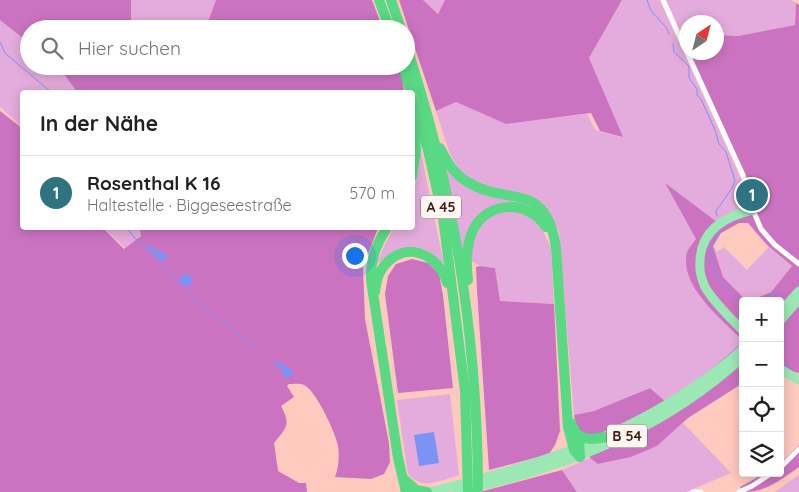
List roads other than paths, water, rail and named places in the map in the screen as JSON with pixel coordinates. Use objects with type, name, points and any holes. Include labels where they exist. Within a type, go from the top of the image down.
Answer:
[{"type":"highway","points":[[379,0],[387,20]]},
{"type":"highway","points":[[391,0],[398,20]]},
{"type":"highway","name":"A 45","points":[[415,72],[434,137],[467,308],[475,400],[473,467],[461,490]]},
{"type":"highway","points":[[404,75],[406,90]]},
{"type":"highway","points":[[406,75],[410,90]]},
{"type":"highway","name":"A 45","points":[[415,108],[428,150],[443,217],[457,318],[473,467],[483,485]]},
{"type":"highway","points":[[434,137],[450,166],[467,182],[484,189],[524,198],[538,207],[550,224],[556,248],[569,434],[578,452]]},
{"type":"highway","points":[[415,142],[415,157]]},
{"type":"highway","points":[[467,308],[470,297],[467,268],[468,244],[474,228],[488,213],[512,207],[532,212],[547,227],[556,248]]},
{"type":"highway","points":[[387,230],[379,241],[372,261],[371,280],[398,458],[400,492]]},
{"type":"highway","points":[[374,300],[379,274],[387,263],[403,253],[422,254],[435,261],[444,273],[457,318]]},
{"type":"highway","points":[[567,410],[576,432],[578,452]]},
{"type":"highway","points":[[576,432],[583,438],[606,437]]},
{"type":"highway","points":[[398,458],[406,492]]},
{"type":"highway","points":[[404,480],[416,490],[429,492]]},
{"type":"main road","points":[[739,326],[710,293],[701,277],[699,268],[701,249],[712,229],[722,220],[738,213],[753,210]]},
{"type":"main road","points":[[784,308],[799,291]]},
{"type":"main road","points":[[784,316],[799,299]]},
{"type":"main road","points":[[724,309],[739,319]]},
{"type":"main road","name":"B 54","points":[[483,485],[530,474],[672,407],[739,352]]},
{"type":"main road","name":"B 54","points":[[578,452],[619,441],[717,379],[739,361]]},
{"type":"main road","points":[[717,379],[739,368]]},
{"type":"main road","points":[[784,371],[799,380]]},
{"type":"main road","points":[[429,492],[461,490]]},
{"type":"street","points":[[663,0],[679,35]]},
{"type":"street","points":[[691,60],[743,175],[753,210],[765,236],[799,264]]},
{"type":"street","points":[[784,464],[799,449]]},
{"type":"street","points":[[739,492],[766,477]]},
{"type":"street","points":[[693,492],[702,492]]},
{"type":"water","points":[[145,245],[167,255],[167,258],[164,261],[160,260]]},
{"type":"water","points":[[184,274],[188,274],[192,280],[188,286],[184,286],[180,282],[180,278]]},
{"type":"water","points":[[274,361],[285,365],[294,373],[288,378],[282,375],[282,369]]},
{"type":"water","points":[[434,432],[439,463],[419,466],[414,435]]},
{"type":"waterway","points":[[647,0],[651,11],[666,27],[669,34]]},
{"type":"waterway","points":[[0,42],[5,53],[20,66]]},
{"type":"waterway","points":[[673,44],[674,52],[689,66],[689,78],[697,89],[697,95],[701,99],[715,130],[719,144],[726,152],[735,181],[716,211],[717,216]]},
{"type":"waterway","points":[[31,75],[49,90]]},
{"type":"waterway","points":[[720,229],[709,255],[718,279],[739,298]]},
{"type":"waterway","points":[[129,230],[206,310],[258,350]]},
{"type":"waterway","points":[[768,297],[777,292],[778,294]]},
{"type":"place","name":"Rosenthal K 16","points":[[752,195]]}]
